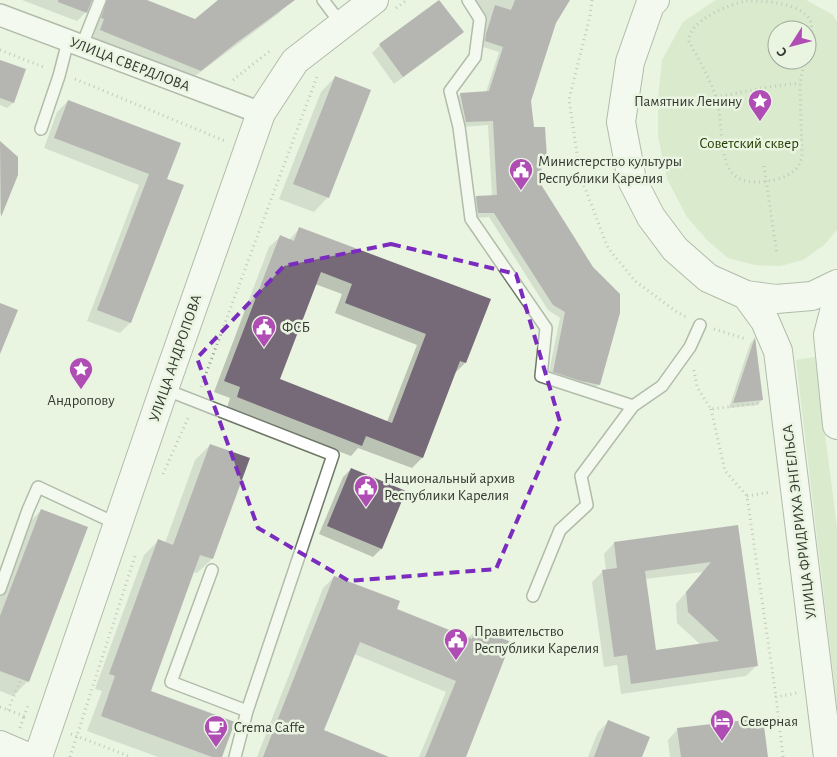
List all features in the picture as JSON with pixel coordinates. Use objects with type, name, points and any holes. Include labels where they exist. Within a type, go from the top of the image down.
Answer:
[{"type":"main road","points":[[650,2],[630,62],[621,122],[632,180],[651,217],[675,249],[708,278],[746,295],[776,299],[812,296],[837,284]]},
{"type":"main road","name":"УЛИЦА АНДРОПОВА","points":[[38,757],[36,721],[117,524],[261,113],[295,61],[342,25],[383,6]]},
{"type":"main road","name":"УЛИЦА ФРИДРИХА ЭНГЕЛЬСА","points":[[746,295],[765,321],[778,351],[828,757]]},
{"type":"main road","points":[[836,413],[828,335],[837,300]]},
{"type":"main road","points":[[0,745],[28,757]]},
{"type":"street","name":"УЛИЦА СВЕРДЛОВА","points":[[0,15],[261,113]]},
{"type":"lane","points":[[41,129],[59,72],[100,0]]},
{"type":"lane","points":[[323,0],[342,25]]},
{"type":"lane","points":[[468,0],[480,19],[475,57],[450,91],[459,127],[471,219],[546,328],[542,376],[632,406]]},
{"type":"lane","points":[[533,596],[560,530],[587,505],[581,476],[632,406],[662,386],[690,347],[700,325]]},
{"type":"lane","points":[[164,389],[334,455],[247,711],[235,757]]},
{"type":"lane","points":[[0,589],[28,510],[38,488],[117,524]]},
{"type":"lane","points":[[212,570],[171,682],[247,711]]},
{"type":"path","points":[[383,6],[407,0]]},
{"type":"path","points":[[592,0],[590,16],[569,99],[580,175],[608,248],[635,281],[677,312],[700,325],[749,340]]},
{"type":"path","points":[[803,70],[800,83],[802,156],[800,165],[783,178],[766,182],[742,180],[734,176],[726,165],[716,97],[689,35],[702,20],[726,7],[747,0],[779,1],[800,10],[810,20]]},
{"type":"path","points":[[230,82],[275,47]]},
{"type":"path","points":[[0,50],[59,72],[225,141],[222,150]]},
{"type":"path","points":[[161,478],[195,402],[321,68]]},
{"type":"path","points":[[716,97],[800,83]]},
{"type":"path","points":[[764,166],[777,255]]},
{"type":"path","points":[[690,347],[697,387],[711,409],[725,471],[747,496],[783,757]]},
{"type":"path","points":[[711,409],[767,403]]},
{"type":"path","points":[[747,496],[777,491]]},
{"type":"path","points":[[70,757],[136,551]]},
{"type":"path","points":[[8,710],[21,679]]},
{"type":"path","points":[[776,697],[802,692]]},
{"type":"path","points":[[31,698],[36,721]]},
{"type":"path","points":[[0,707],[131,757]]},
{"type":"highlighted area","points":[[391,244],[516,274],[560,422],[496,569],[349,581],[258,528],[197,358],[284,266]]},
{"type":"green space","name":"Советский сквер","points":[[716,0],[806,0],[833,15],[837,22],[837,230],[824,245],[803,260],[780,266],[755,265],[728,258],[707,240],[687,217],[667,179],[658,136],[658,100],[662,60],[683,22]]},
{"type":"green space","points":[[815,357],[837,527],[837,706],[796,360]]},
{"type":"building","points":[[58,0],[92,0],[87,13],[58,2]]},
{"type":"building","points":[[107,0],[147,0],[195,19],[218,0],[295,0],[201,71],[100,30],[104,19],[101,18]]},
{"type":"building","points":[[439,0],[464,32],[403,77],[379,44]]},
{"type":"building","name":"Министерство культуры Республики Карелия","points":[[515,0],[570,0],[556,23],[531,101],[534,127],[545,127],[547,158],[541,159],[542,186],[593,267],[620,294],[620,313],[600,385],[553,372],[565,312],[553,305],[494,213],[478,213],[476,196],[497,195],[493,121],[466,122],[460,93],[489,91],[503,47],[485,41],[486,34],[495,5],[511,10]]},
{"type":"building","points":[[0,60],[26,69],[14,103],[0,98]]},
{"type":"building","points":[[335,76],[371,90],[329,198],[293,184]]},
{"type":"building","points":[[68,100],[181,143],[167,179],[184,185],[131,323],[97,310],[149,174],[54,138]]},
{"type":"building","points":[[0,141],[18,157],[18,175],[1,217]]},
{"type":"building","name":"ФСБ","points":[[299,227],[491,299],[466,363],[460,361],[423,458],[366,436],[362,446],[237,397],[240,387],[224,381],[280,235],[294,241]],"holes":[[[321,272],[352,284],[345,303],[426,334],[392,423],[280,379]]]},
{"type":"building","points":[[0,303],[18,310],[0,354]]},
{"type":"building","points":[[755,337],[763,400],[733,403]]},
{"type":"building","points":[[210,444],[250,458],[213,559],[200,555],[151,691],[235,722],[222,757],[212,757],[101,716],[115,676],[109,674],[158,539],[173,545]]},
{"type":"building","name":"Национальный архив Республики Карелия","points":[[351,468],[406,491],[382,549],[327,526]]},
{"type":"building","points":[[41,509],[88,527],[29,682],[0,671],[0,616]]},
{"type":"building","points":[[738,525],[758,666],[631,684],[627,655],[614,657],[602,570],[617,568],[614,542]],"holes":[[[711,562],[686,592],[688,612],[719,641],[656,650],[645,571]]]},
{"type":"building","name":"Правительство Республики Карелия","points":[[334,576],[400,601],[397,609],[472,639],[476,628],[511,642],[466,757],[425,757],[456,681],[360,642],[324,730],[389,757],[263,757]]},
{"type":"building","name":"Северная","points":[[763,718],[768,757],[681,757],[677,728]]},
{"type":"building","points":[[608,720],[650,737],[642,757],[594,757]]},
{"type":"place","name":"Памятник Ленину","points":[[760,122]]},
{"type":"place","name":"Министерство культуры Республики Карелия","points":[[521,191]]},
{"type":"place","name":"ФСБ","points":[[264,348]]},
{"type":"place","name":"Андропову","points":[[81,390]]},
{"type":"place","name":"Национальный архив Республики Карелия","points":[[366,508]]},
{"type":"place","name":"Правительство Республики Карелия","points":[[456,661]]},
{"type":"place","name":"Северная","points":[[722,742]]},
{"type":"place","name":"Crema Caffe","points":[[216,748]]}]
